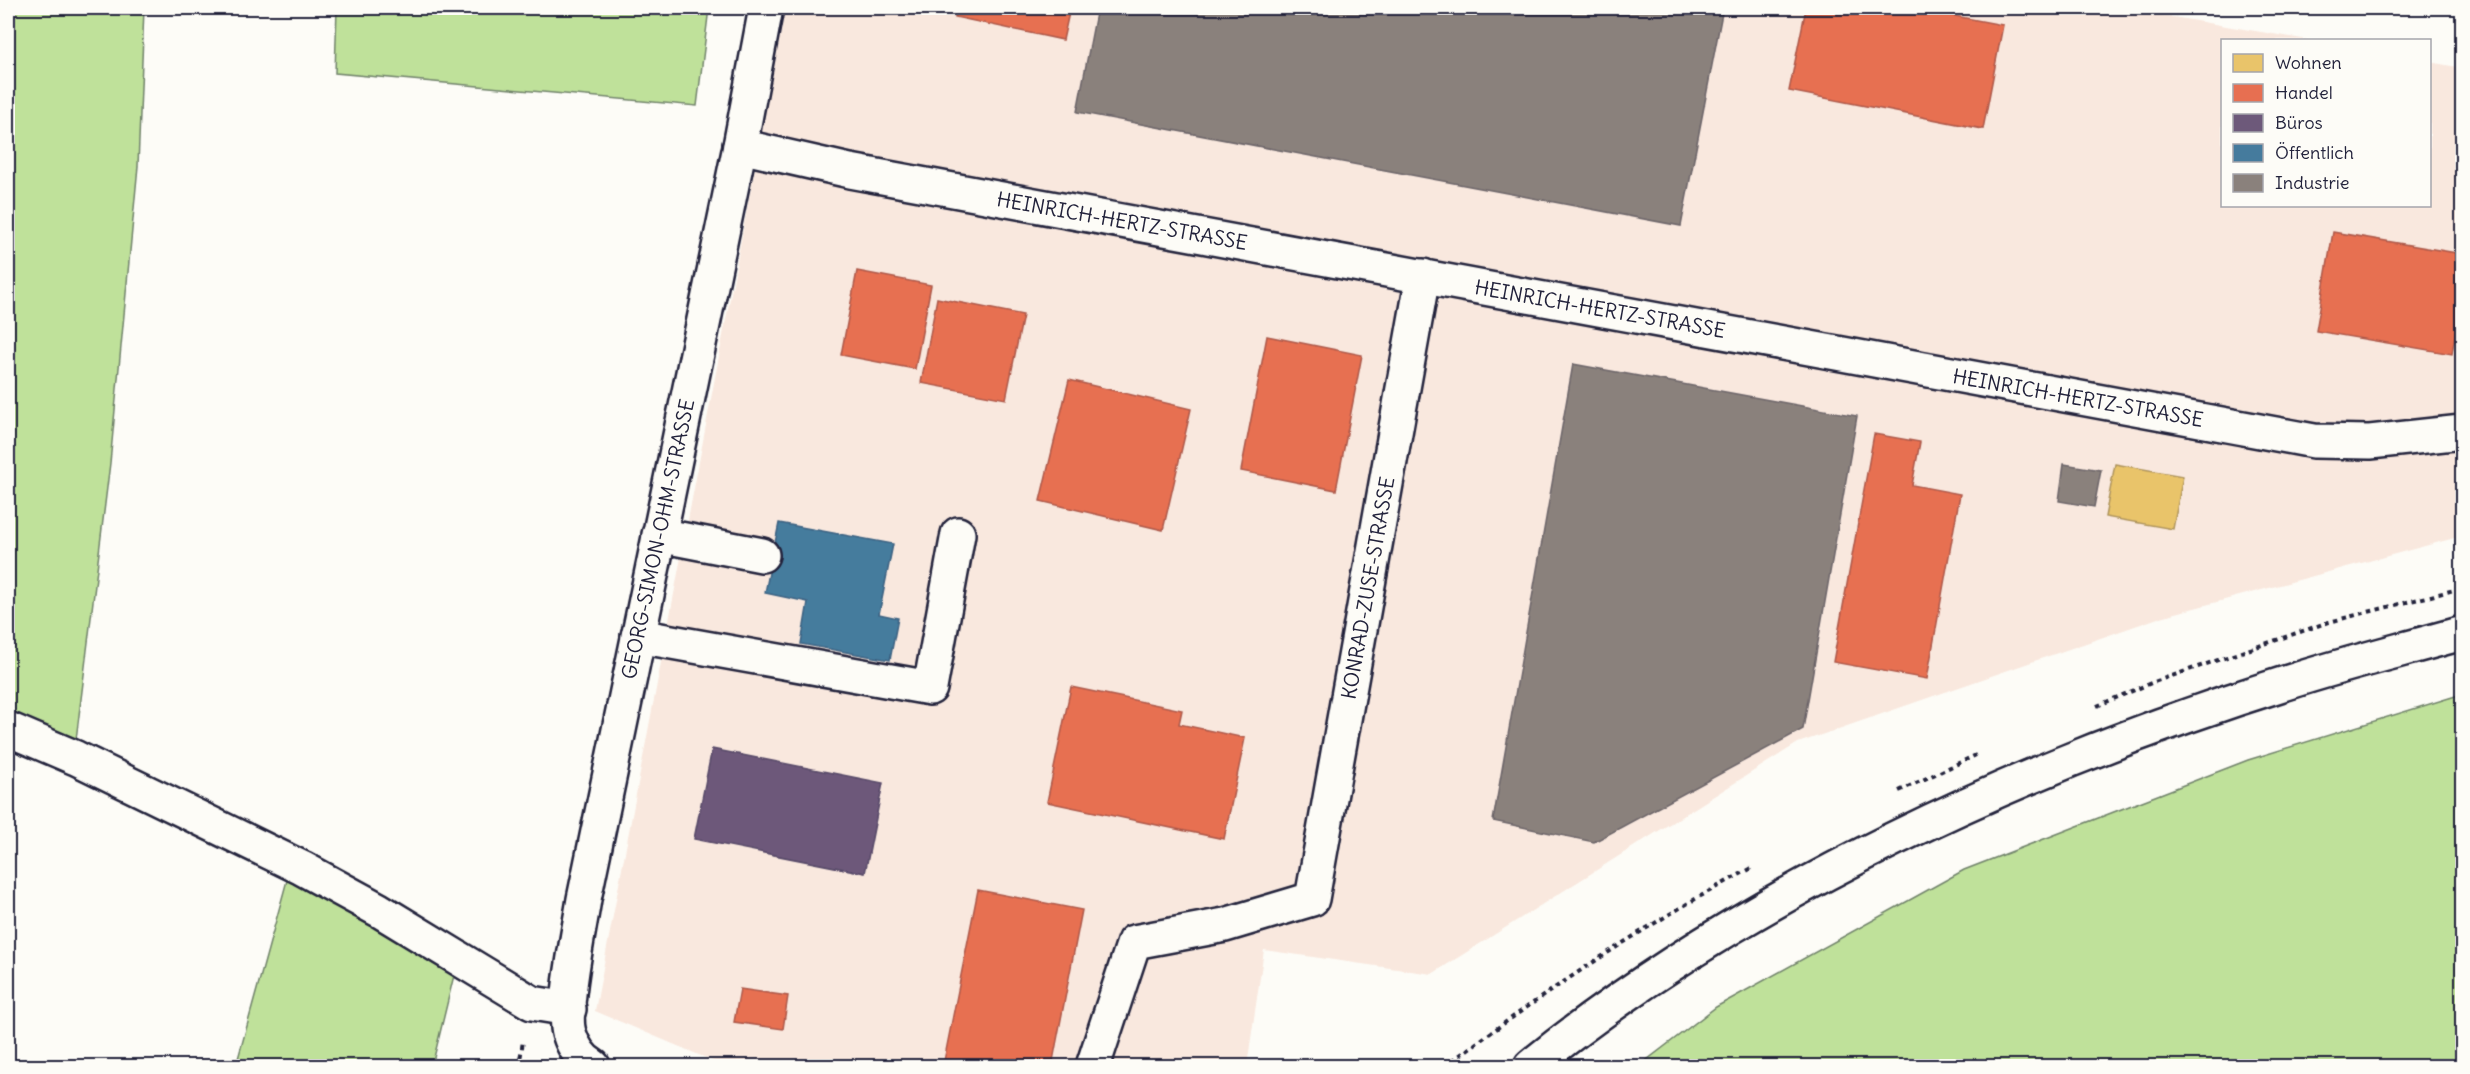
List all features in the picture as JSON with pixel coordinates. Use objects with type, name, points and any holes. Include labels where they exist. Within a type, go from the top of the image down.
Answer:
[{"type":"street","name":"GEORG-SIMON-OHM-STRASSE","points":[[588,1065],[577,1051],[568,1031],[584,899],[740,147],[766,8]]},
{"type":"street","name":"HEINRICH-HERTZ-STRASSE","points":[[740,147],[850,171],[2314,441],[2370,442],[2463,432]]},
{"type":"street","name":"KONRAD-ZUSE-STRASSE","points":[[1093,1066],[1134,942],[1225,925],[1312,899],[1423,276]]},
{"type":"street","points":[[638,636],[930,688],[958,534]]},
{"type":"street","points":[[659,535],[762,555]]},
{"type":"street","points":[[1531,1066],[1588,1020],[1704,945],[1884,844],[2003,789],[2139,735],[2292,681],[2463,633]]},
{"type":"street","points":[[8,729],[76,758],[302,868],[379,910],[532,1003],[569,1009]]},
{"type":"shaded area","points":[[785,8],[2120,8],[2302,39],[2221,39],[2221,207],[2431,207],[2431,62],[2462,68],[2462,536],[2161,617],[1798,743],[1432,974],[1264,950],[1247,1066],[725,1066],[595,1011]]},
{"type":"green space","points":[[8,8],[144,8],[138,166],[110,463],[74,756],[8,729]]},
{"type":"green space","points":[[337,8],[709,8],[697,106],[335,73]]},
{"type":"green space","points":[[2462,694],[2462,1066],[1639,1066],[1716,1007],[1964,870],[2248,760]]},
{"type":"green space","points":[[289,873],[456,967],[432,1066],[236,1066]]},
{"type":"building: Wohnen","points":[[2115,464],[2183,476],[2173,529],[2105,517]]},
{"type":"building: Handel","points":[[957,8],[1070,8],[1063,40],[955,17]]},
{"type":"building: Handel","points":[[1806,8],[1913,8],[2003,25],[1983,129],[1789,91]]},
{"type":"building: Handel","points":[[2333,232],[2462,254],[2462,290],[2452,354],[2316,331]]},
{"type":"building: Handel","points":[[857,271],[931,285],[915,369],[841,355]]},
{"type":"building: Handel","points":[[937,298],[1023,315],[1006,399],[921,383]]},
{"type":"building: Handel","points":[[1267,336],[1362,355],[1336,490],[1241,471]]},
{"type":"building: Handel","points":[[1069,380],[1191,409],[1163,530],[1040,501]]},
{"type":"building: Handel","points":[[1874,434],[1920,442],[1912,485],[1960,494],[1927,679],[1833,662]]},
{"type":"building: Handel","points":[[1071,687],[1182,710],[1179,724],[1245,738],[1224,839],[1047,802]]},
{"type":"building: Handel","points":[[978,890],[1082,910],[1052,1066],[943,1066]]},
{"type":"building: Handel","points":[[740,989],[788,996],[783,1029],[734,1022]]},
{"type":"building: Büros","points":[[712,749],[883,783],[865,873],[694,839]]},
{"type":"building: Öffentlich","points":[[779,523],[893,544],[879,614],[898,618],[890,660],[801,644],[808,602],[765,593]]},
{"type":"building: Industrie","points":[[1097,8],[1723,8],[1681,226],[1077,112]]},
{"type":"building: Industrie","points":[[1573,364],[1857,416],[1803,729],[1594,842],[1493,821]]},
{"type":"building: Industrie","points":[[2064,464],[2101,470],[2094,507],[2059,501]]}]
